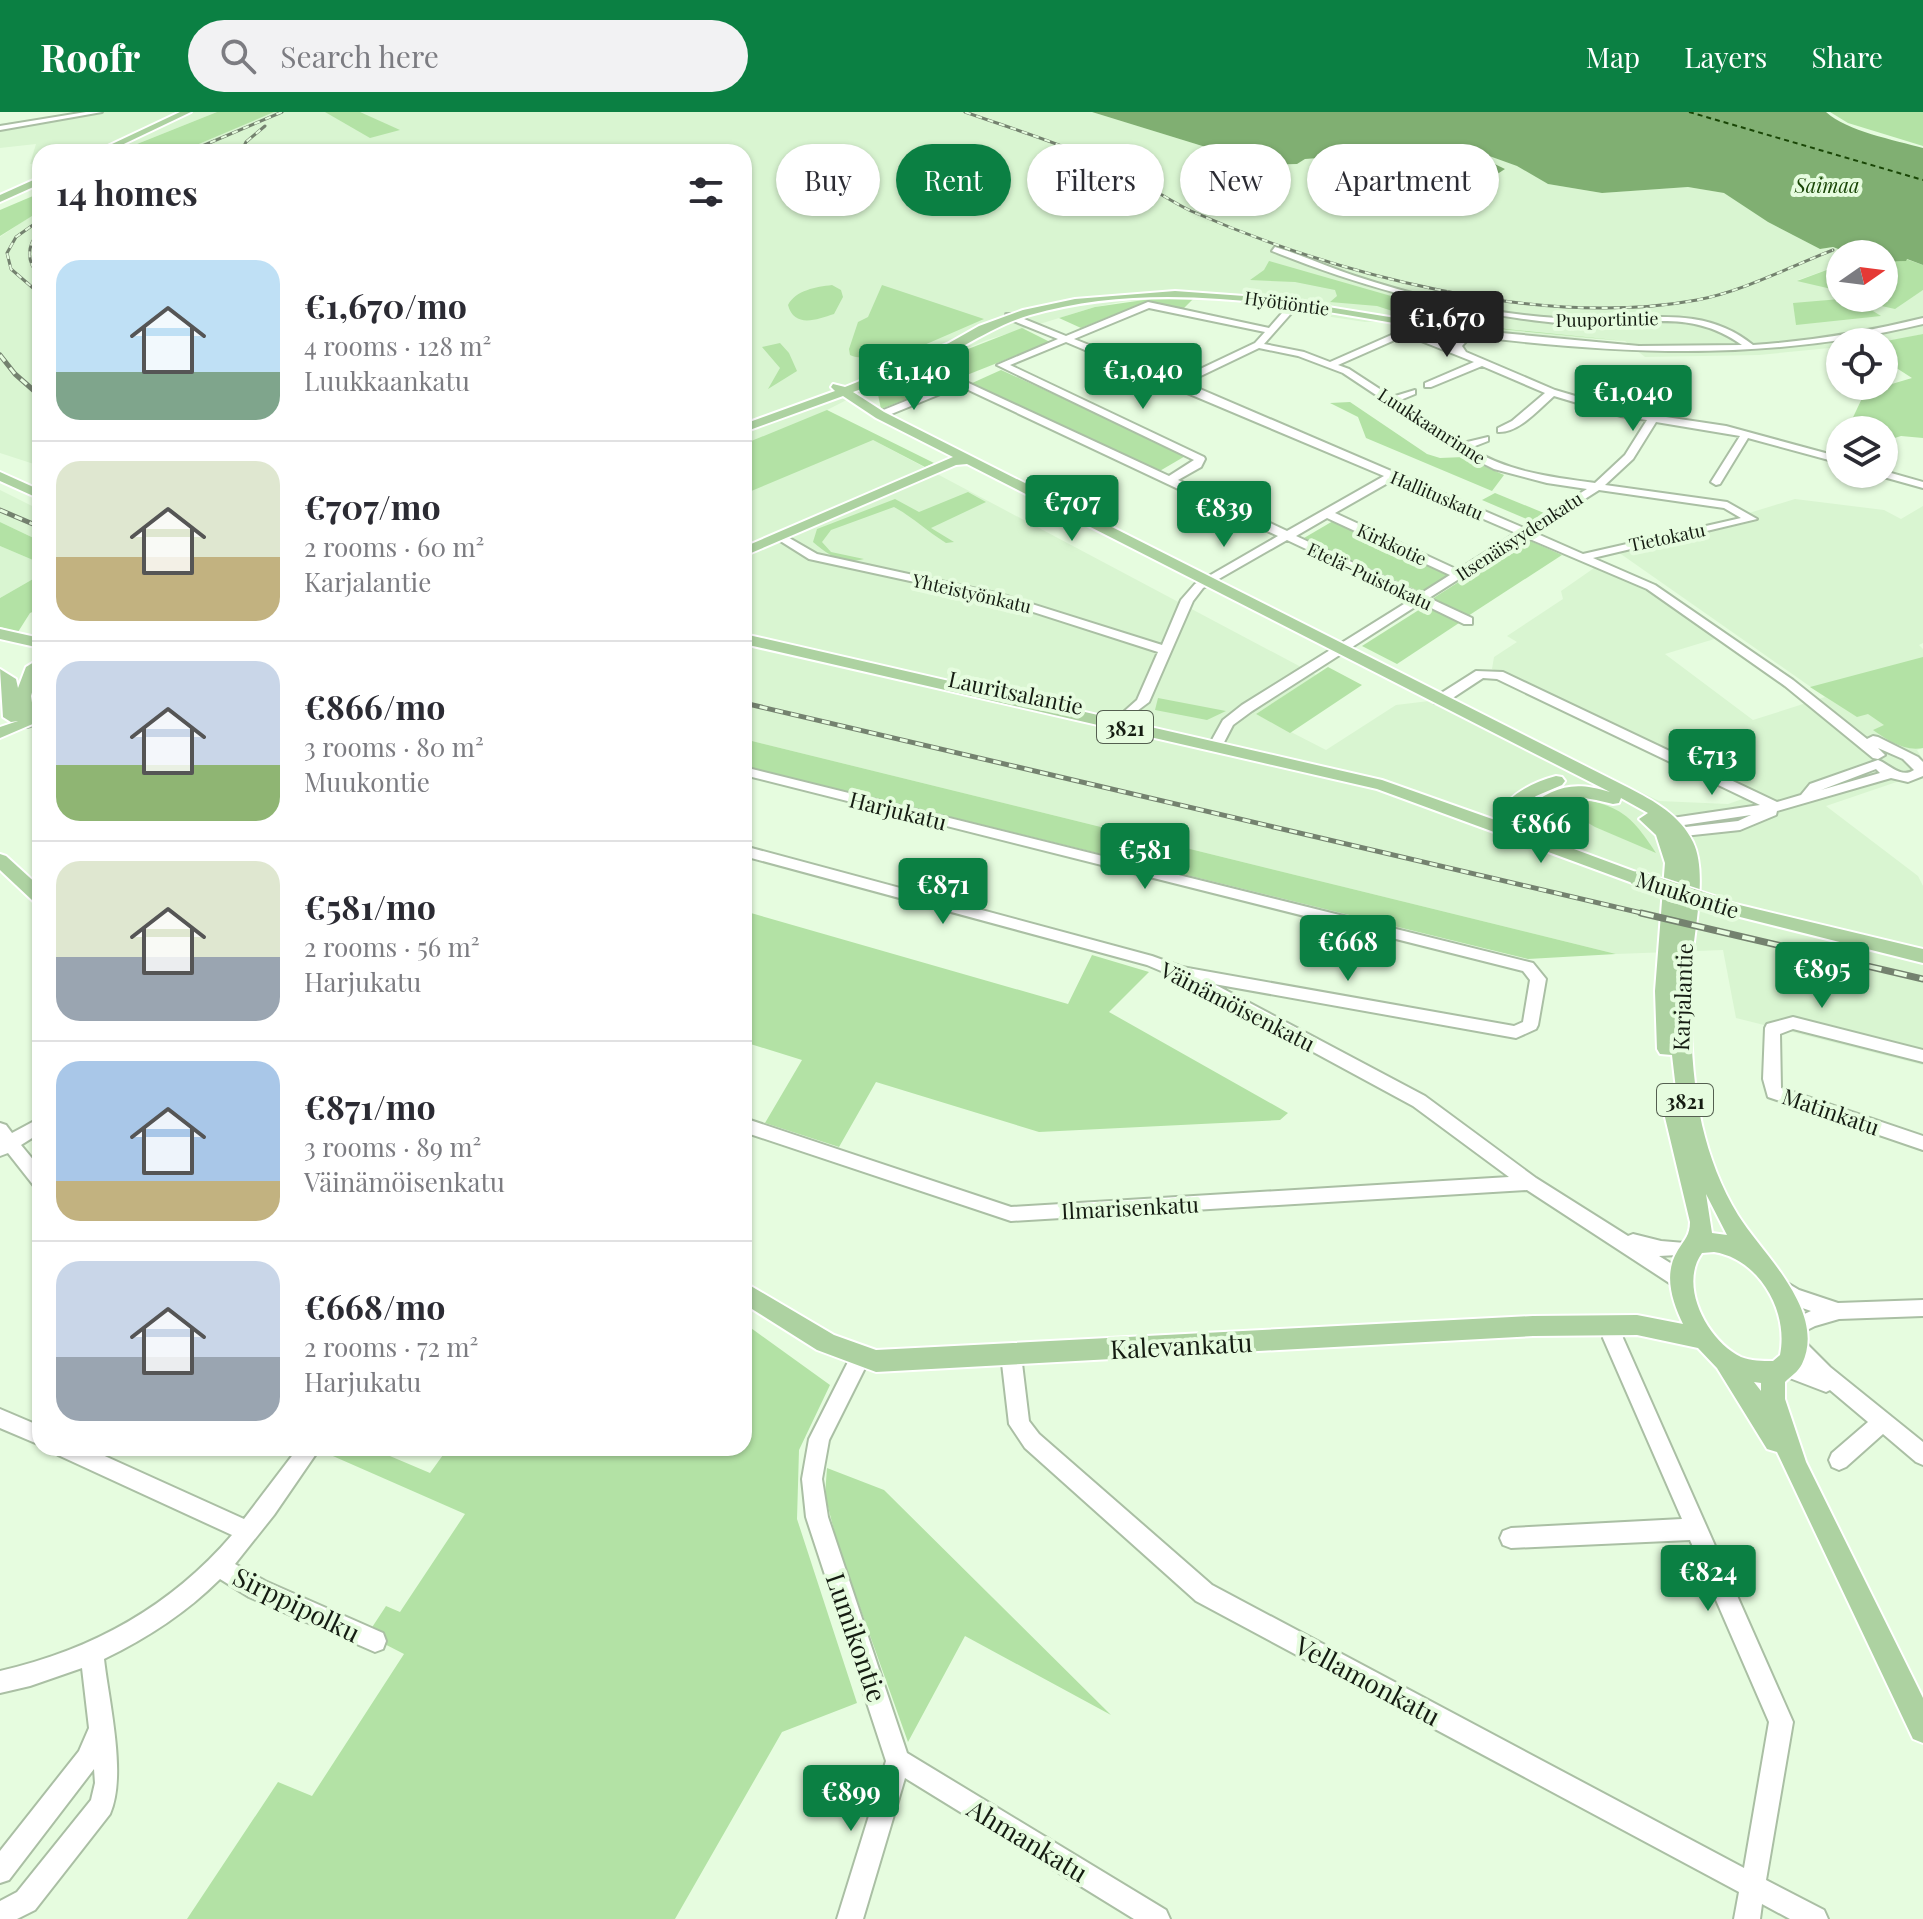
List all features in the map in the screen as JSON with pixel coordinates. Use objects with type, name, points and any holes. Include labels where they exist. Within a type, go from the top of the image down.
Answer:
[{"type":"main road","points":[[117,144],[185,112]]},
{"type":"main road","points":[[0,199],[32,184]]},
{"type":"main road","name":"Hyötiöntie","points":[[752,423],[1018,318],[1078,301],[1159,292],[1204,293],[1305,304],[1469,333]]},
{"type":"main road","points":[[834,392],[962,462]]},
{"type":"main road","points":[[834,392],[962,462],[1202,584],[1239,598],[1623,792],[1667,828]]},
{"type":"main road","points":[[752,549],[962,462]]},
{"type":"main road","points":[[0,476],[32,491]]},
{"type":"main road","name":"Lauritsalantie","points":[[752,630],[1125,716],[1217,742]]},
{"type":"main road","points":[[0,634],[32,641]]},
{"type":"main road","name":"Lauritsalantie","points":[[752,641],[1413,783],[1507,822]]},
{"type":"main road","points":[[0,674],[32,667]]},
{"type":"main road","points":[[0,674],[10,682],[4,732],[32,722]]},
{"type":"main road","points":[[32,677],[23,696],[32,716]]},
{"type":"main road","points":[[1527,744],[1574,784],[1613,799],[1667,828]]},
{"type":"main road","points":[[1559,760],[1574,784]]},
{"type":"main road","points":[[1507,822],[1574,784],[1623,792]]},
{"type":"main road","name":"Muukontie","points":[[1507,822],[1638,879],[1727,908],[1923,956]]},
{"type":"main road","name":"Karjalantie","points":[[1667,828],[1689,847],[1691,866],[1685,917],[1680,1040],[1684,1096],[1715,1191],[1731,1226],[1762,1265]]},
{"type":"main road","name":"Karjalantie","points":[[1667,828],[1674,863],[1665,991],[1668,1081],[1701,1222],[1701,1235],[1693,1247]]},
{"type":"main road","points":[[0,860],[32,890]]},
{"type":"main road","name":"3821","points":[[1683,1289],[1682,1264],[1693,1247],[1714,1242],[1728,1244],[1749,1253],[1777,1285],[1794,1336]]},
{"type":"main road","points":[[1683,1289],[1704,1339],[1724,1359],[1753,1401],[1815,1511],[1923,1729]]},
{"type":"main road","name":"Kalevankatu","points":[[752,1297],[860,1358],[900,1362],[1625,1325],[1668,1319],[1682,1307],[1683,1289]]},
{"type":"main road","name":"Kalevankatu","points":[[1625,1325],[1704,1339]]},
{"type":"main road","points":[[1794,1336],[1794,1352],[1772,1390],[1779,1424],[1815,1511]]},
{"type":"main road","points":[[1724,1359],[1751,1371],[1782,1370]]},
{"type":"street","points":[[0,128],[99,112]]},
{"type":"street","name":"Puuportintie","points":[[1275,249],[1355,279],[1477,309],[1579,322],[1696,318],[1726,328],[1749,346]]},
{"type":"street","points":[[1169,481],[1197,465],[1200,459],[1002,365],[1148,305],[1272,331]]},
{"type":"street","points":[[1177,384],[1258,345],[1292,307]]},
{"type":"street","name":"Hallituskatu","points":[[1018,318],[1662,593],[1799,690],[1881,757],[1891,774]]},
{"type":"street","name":"Hyötiöntie","points":[[1469,333],[1598,347],[1749,346],[1855,337],[1923,321]]},
{"type":"street","points":[[1447,329],[1458,351]]},
{"type":"street","points":[[1332,364],[1409,332],[1552,392],[1653,419],[1746,434],[1826,456]]},
{"type":"street","points":[[1458,351],[1469,333]]},
{"type":"street","name":"Luukkaanrinne","points":[[1258,345],[1332,364],[1498,467],[1522,475],[1727,505],[1751,519]]},
{"type":"street","points":[[1428,385],[1480,363]]},
{"type":"street","name":"Etelä-Puistokatu","points":[[880,415],[960,382],[1468,621]]},
{"type":"street","points":[[1392,400],[1412,392]]},
{"type":"street","points":[[1502,430],[1516,423],[1552,392]]},
{"type":"street","name":"Itsenäisyydenkatu","points":[[1217,742],[1228,723],[1247,708],[1597,487],[1629,457],[1653,419]]},
{"type":"street","points":[[1716,482],[1746,434]]},
{"type":"street","points":[[1462,447],[1484,439]]},
{"type":"street","points":[[1125,716],[1143,702],[1187,600],[1202,584],[1392,476]]},
{"type":"street","points":[[1898,478],[1923,485]]},
{"type":"street","name":"Kirkkotie","points":[[1325,513],[1459,575]]},
{"type":"street","name":"Tietokatu","points":[[1583,557],[1751,519]]},
{"type":"street","name":"Yhteistyönkatu","points":[[780,537],[813,557],[996,596],[1165,650]]},
{"type":"street","points":[[1440,700],[1480,674],[1499,675],[1776,807]]},
{"type":"street","points":[[1807,797],[1815,787],[1881,757],[1919,769]]},
{"type":"street","points":[[1667,828],[1751,823],[1766,817],[1776,807],[1807,797],[1826,795],[1891,774],[1919,769]]},
{"type":"street","name":"Harjukatu","points":[[752,773],[1528,967],[1538,979],[1530,1025],[1516,1032],[1179,972]]},
{"type":"street","name":"Väinämöisenkatu","points":[[752,853],[1152,961],[1179,972],[1419,1101],[1530,1183],[1683,1289]]},
{"type":"street","name":"Matinkatu","points":[[1923,1056],[1793,1023],[1773,1028],[1774,1092],[1923,1143]]},
{"type":"street","name":"Ilmarisenkatu","points":[[752,1128],[1011,1214],[1530,1183]]},
{"type":"street","points":[[32,1129],[4,1141],[32,1172]]},
{"type":"street","name":"Väinämöisenkatu","points":[[1598,1228],[1649,1247],[1672,1251],[1693,1247]]},
{"type":"street","points":[[1777,1285],[1793,1296],[1838,1312]]},
{"type":"street","points":[[1923,1308],[1838,1312],[1806,1320],[1794,1336],[1855,1400],[1923,1455]]},
{"type":"street","points":[[1625,1325],[1613,1338],[1781,1722],[1747,1919]]},
{"type":"street","name":"Vellamonkatu","points":[[1011,1355],[1019,1424],[1032,1441],[1204,1593],[1815,1919]]},
{"type":"street","name":"Lumikontie","points":[[860,1358],[819,1439],[812,1479],[817,1517],[898,1761]]},
{"type":"street","points":[[1782,1370],[1819,1379],[1855,1400]]},
{"type":"street","points":[[0,1418],[32,1432]]},
{"type":"street","points":[[1839,1460],[1882,1422]]},
{"type":"street","points":[[83,1456],[247,1531]]},
{"type":"street","points":[[0,1682],[92,1654],[151,1620],[218,1566],[304,1456]]},
{"type":"street","points":[[1511,1538],[1696,1529]]},
{"type":"street","name":"Sirppipolku","points":[[218,1566],[257,1589],[375,1641]]},
{"type":"street","points":[[0,1914],[26,1901],[102,1806],[107,1783],[92,1654]]},
{"type":"street","points":[[0,1871],[87,1759],[99,1732]]},
{"type":"street","points":[[850,1919],[898,1761]]},
{"type":"street","name":"Ahmankatu","points":[[898,1761],[1157,1919]]},
{"type":"shaded area","points":[[82,112],[217,112],[137,144],[32,144],[0,148],[0,124]]},
{"type":"shaded area","points":[[217,112],[274,112],[199,144],[137,144]]},
{"type":"shaded area","points":[[272,112],[1092,112],[1196,144],[1180,144],[1180,216],[1291,216],[1291,164],[1307,159],[1307,216],[1499,216],[1499,159],[1518,166],[1548,184],[1602,193],[1688,187],[1725,193],[1768,222],[1820,249],[1826,248],[1826,270],[1798,280],[1826,287],[1826,312],[1898,312],[1898,306],[1923,290],[1923,334],[1898,339],[1898,328],[1826,328],[1826,348],[1759,355],[1645,357],[1625,341],[1522,334],[1420,320],[1365,322],[1219,300],[1126,301],[1095,307],[987,340],[876,385],[827,410],[873,440],[1316,675],[1256,714],[1326,750],[1396,705],[1454,698],[1659,801],[1728,804],[1757,794],[1492,669],[1494,657],[1517,642],[1507,636],[1563,599],[1561,591],[1597,566],[1659,593],[1721,637],[1665,654],[1753,720],[1825,697],[1618,552],[1758,521],[1749,513],[1795,499],[1884,510],[1901,519],[1923,506],[1923,643],[1919,645],[1923,649],[1923,748],[1917,750],[1923,760],[1923,773],[1826,806],[1918,876],[1923,886],[1923,1065],[1736,1018],[1723,950],[1616,954],[752,741],[752,144],[198,144]]},
{"type":"shaded area","points":[[325,112],[360,112],[400,130],[370,138]]},
{"type":"shaded area","points":[[1830,112],[1923,112],[1923,146],[1848,123]]},
{"type":"shaded area","points":[[32,196],[32,216],[0,236],[0,210]]},
{"type":"shaded area","points":[[32,215],[32,463],[0,453],[0,237]]},
{"type":"shaded area","points":[[1269,261],[1506,329],[1625,341],[1457,325],[1420,320],[1377,306],[1330,302],[1337,296],[1335,290],[1295,282],[1250,280],[1264,270]]},
{"type":"shaded area","points":[[1898,261],[1923,265],[1923,290],[1898,307]]},
{"type":"shaded area","points":[[1826,270],[1826,288],[1797,281]]},
{"type":"shaded area","points":[[832,285],[841,290],[843,297],[834,314],[800,320],[791,312],[788,305],[796,296],[813,288]]},
{"type":"shaded area","points":[[882,285],[984,319],[892,359],[850,355],[858,322],[868,317]]},
{"type":"shaded area","points":[[1158,298],[1194,298],[1182,310],[1143,303],[1081,328],[1059,318],[1095,307]]},
{"type":"shaded area","points":[[1826,300],[1826,312],[1875,312],[1881,316],[1796,325],[1793,303]]},
{"type":"shaded area","points":[[1022,328],[1050,342],[881,409],[876,385]]},
{"type":"shaded area","points":[[1923,334],[1923,438],[1898,437],[1898,416],[1854,416],[1861,400],[1898,400],[1898,382],[1912,378],[1898,369],[1898,339]]},
{"type":"shaded area","points":[[780,343],[789,353],[797,371],[768,389],[780,368],[762,347]]},
{"type":"shaded area","points":[[1001,370],[1187,455],[1158,472],[970,384]]},
{"type":"shaded area","points":[[1350,402],[1427,454],[1440,458],[1464,457],[1504,475],[1492,491],[1366,438],[1358,417],[1330,403]]},
{"type":"shaded area","points":[[827,410],[934,463],[925,467],[873,440],[752,491],[752,441]]},
{"type":"shaded area","points":[[0,490],[32,506],[32,537],[0,522]]},
{"type":"shaded area","points":[[968,492],[986,502],[931,528],[954,542],[946,543],[894,507],[831,530],[822,542],[831,552],[864,559],[849,561],[836,558],[813,542],[817,529],[895,499],[919,512]]},
{"type":"shaded area","points":[[1495,493],[1544,513],[1531,521],[1482,500]]},
{"type":"shaded area","points":[[1333,521],[1452,574],[1423,593],[1304,538]]},
{"type":"shaded area","points":[[0,522],[32,537],[32,560],[0,546]]},
{"type":"shaded area","points":[[1526,539],[1562,555],[1468,616],[1432,599]]},
{"type":"shaded area","points":[[0,546],[32,560],[32,580],[0,598]]},
{"type":"shaded area","points":[[32,580],[32,612],[18,632],[0,627],[0,598]]},
{"type":"shaded area","points":[[1425,606],[1459,623],[1397,664],[1362,646]]},
{"type":"shaded area","points":[[1923,657],[1923,748],[1903,747],[1890,741],[1873,730],[1884,725],[1868,714],[1857,717],[1810,687]]},
{"type":"shaded area","points":[[1328,667],[1362,685],[1290,733],[1256,714]]},
{"type":"shaded area","points":[[1158,698],[1226,711],[1207,720],[1155,710]]},
{"type":"shaded area","points":[[752,741],[1616,954],[1528,959],[752,768]]},
{"type":"shaded area","points":[[1572,796],[1622,813],[1638,828],[1656,853],[1595,827],[1556,804]]},
{"type":"shaded area","points":[[752,913],[1068,1004],[1092,955],[1149,972],[1109,1012],[1288,1113],[1280,1120],[1039,1132],[876,1082],[839,1147],[765,1123],[802,1060],[752,1044]]},
{"type":"shaded area","points":[[752,1329],[830,1385],[799,1450],[797,1519],[857,1703],[782,1732],[675,1919],[187,1919],[278,1782],[312,1796],[404,1654],[367,1635],[386,1606],[400,1612],[465,1514],[333,1456],[390,1456],[430,1473],[442,1456],[752,1456]]},
{"type":"shaded area","points":[[827,1468],[884,1490],[1111,1715],[965,1636],[908,1742],[838,1546],[825,1495]]},
{"type":"water","name":"Saimaa","points":[[1092,112],[1826,112],[1858,130],[1923,148],[1923,265],[1907,259],[1898,261],[1898,240],[1826,240],[1826,248],[1820,249],[1768,222],[1724,193],[1688,187],[1602,193],[1548,184],[1499,160],[1499,144],[1307,144],[1307,159],[1291,164],[1291,144],[1196,144]]},
{"type":"ferry route","points":[[1689,112],[1923,180]]},
{"type":"railway","points":[[207,144],[282,112]]},
{"type":"railway","points":[[965,112],[1080,153],[1191,211],[1309,256],[1439,290],[1506,301],[1572,307],[1636,307],[1697,300],[1749,285],[1826,253]]},
{"type":"railway","points":[[245,144],[265,126]]},
{"type":"railway","points":[[32,226],[16,237],[7,253],[11,269],[32,287]]},
{"type":"railway","points":[[32,242],[32,265]]},
{"type":"railway","points":[[0,355],[32,389]]},
{"type":"railway","points":[[0,510],[32,524]]},
{"type":"railway","points":[[752,705],[1650,915]]},
{"type":"railway","points":[[1641,913],[1923,979]]}]
